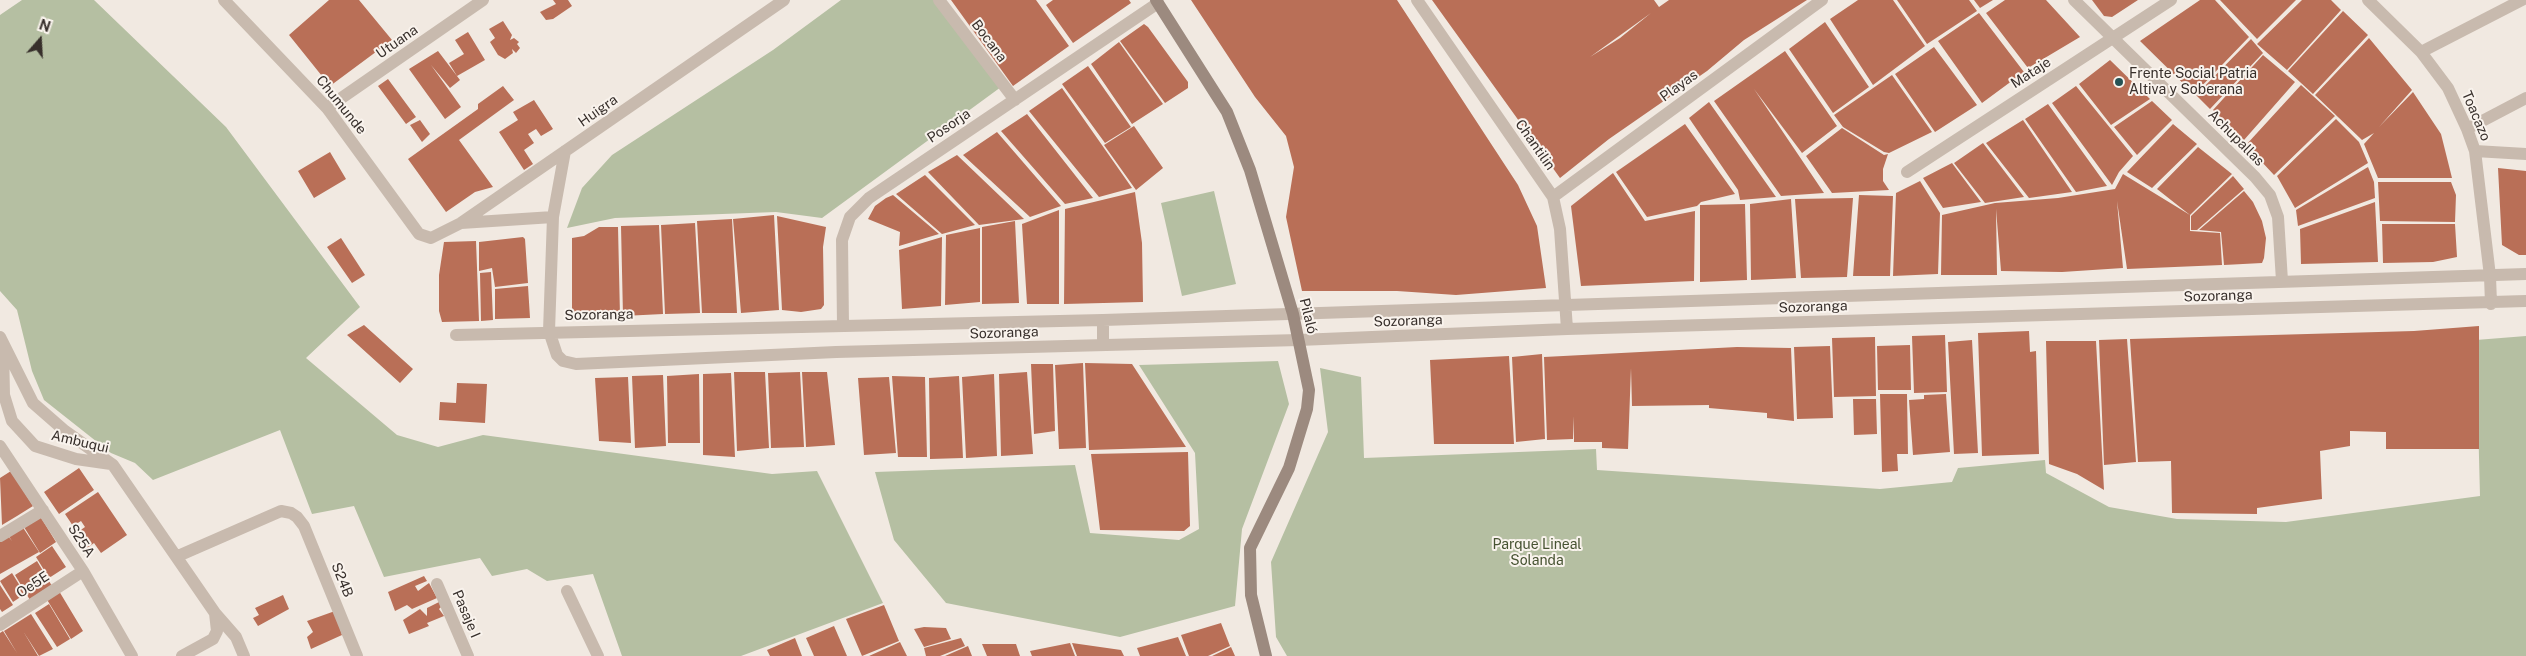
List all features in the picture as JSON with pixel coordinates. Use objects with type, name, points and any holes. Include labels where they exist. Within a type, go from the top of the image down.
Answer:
[{"type":"street","name":"Chumunde","points":[[224,0],[328,108],[419,234],[425,237]]},
{"type":"street","name":"Utuana","points":[[328,108],[483,0]]},
{"type":"street","name":"Huigra","points":[[425,237],[431,238],[461,223],[784,0]]},
{"type":"street","name":"Bocana","points":[[939,0],[1015,100]]},
{"type":"street","name":"Chantilin","points":[[1417,0],[1553,197],[1560,229],[1567,329]]},
{"type":"street","name":"Playas","points":[[1553,197],[1822,0]]},
{"type":"street","name":"Achupallas","points":[[2074,0],[2114,37],[2255,178],[2270,196],[2278,217],[2282,281]]},
{"type":"street","name":"Mataje","points":[[1907,172],[2171,0]]},
{"type":"street","name":"Toacazo","points":[[2368,0],[2421,52],[2448,88],[2468,129],[2475,151],[2490,276],[2491,304]]},
{"type":"street","points":[[2421,52],[2522,0]]},
{"type":"street","name":"Posorja","points":[[844,325],[842,240],[850,216],[869,198],[1157,2]]},
{"type":"street","name":"Pilaló","points":[[1157,2],[1227,112],[1250,170],[1293,314],[1309,390],[1307,409],[1289,468],[1250,548],[1251,595],[1266,656]]},
{"type":"street","points":[[2468,129],[2526,98]]},
{"type":"street","points":[[456,335],[549,331],[553,217],[565,151]]},
{"type":"street","points":[[2475,151],[2526,154]]},
{"type":"street","points":[[461,223],[553,217]]},
{"type":"street","name":"Sozoranga","points":[[2526,274],[1103,320],[549,331],[557,355],[563,362],[576,364],[836,352],[1299,340],[1567,329],[2491,304],[2526,301]]},
{"type":"street","points":[[1103,320],[1103,345]]},
{"type":"street","name":"Ambuqui","points":[[1,340],[2,396],[12,421],[35,446],[76,459],[113,465]]},
{"type":"street","name":"Ambuqui","points":[[1,340],[33,403],[65,431],[113,465],[178,556],[214,613],[236,637],[244,656]]},
{"type":"street","name":"S25A","points":[[0,446],[83,571],[132,656]]},
{"type":"street","points":[[0,471],[12,464]]},
{"type":"street","points":[[0,536],[43,510]]},
{"type":"street","name":"S24B","points":[[178,556],[281,511],[298,516],[304,526],[358,656]]},
{"type":"street","name":"Oe5E","points":[[0,625],[83,571]]},
{"type":"street","name":"Pasaje I","points":[[437,584],[468,656]]},
{"type":"street","points":[[567,590],[598,656]]},
{"type":"street","name":"Ambuqui","points":[[182,656],[213,639],[217,631],[214,613]]},
{"type":"green space","points":[[22,0],[94,0],[226,127],[360,307],[306,358],[397,435],[438,447],[483,435],[772,474],[817,471],[883,603],[741,656],[622,656],[593,574],[547,581],[527,569],[492,576],[480,558],[384,577],[354,506],[312,514],[280,430],[153,480],[135,463],[111,453],[44,400],[32,371],[17,310],[0,291],[0,15]]},
{"type":"green space","points":[[841,0],[935,0],[1001,87],[822,218],[776,212],[615,218],[567,228],[582,188],[612,155],[773,50]]},
{"type":"green space","points":[[1214,191],[1236,284],[1182,296],[1161,203]]},
{"type":"green space","name":"Parque Lineal Solanda","points":[[2526,336],[2526,656],[1287,656],[1276,637],[1271,562],[1328,432],[1320,368],[1361,377],[1364,458],[1596,449],[1597,470],[1880,489],[1952,482],[1958,468],[2045,460],[2046,473],[2109,507],[2177,519],[2286,522],[2480,496],[2476,340]]},
{"type":"green space","points":[[1278,361],[1289,404],[1242,529],[1235,606],[1120,637],[946,603],[894,540],[875,472],[1075,465],[1090,533],[1179,540],[1199,529],[1195,453],[1139,365]]},
{"type":"building","points":[[329,0],[359,0],[392,40],[330,86],[289,35]]},
{"type":"building","points":[[553,0],[568,0],[572,6],[553,19],[546,20],[540,12],[556,4]]},
{"type":"building","points":[[951,0],[1036,0],[1069,46],[1013,86]]},
{"type":"building","points":[[1053,0],[1129,0],[1131,3],[1073,43],[1046,5]]},
{"type":"building","points":[[1191,0],[1397,0],[1518,185],[1537,226],[1546,288],[1456,295],[1397,291],[1302,291],[1286,217],[1294,167],[1286,136],[1255,97]]},
{"type":"building","points":[[1432,0],[1654,0],[1659,7],[1669,0],[1807,0],[1744,40],[1707,71],[1609,139],[1560,178]],"holes":[[[1651,13],[1620,38],[1590,57]]]},
{"type":"building","points":[[1858,0],[1893,0],[1925,46],[1873,85],[1830,19]]},
{"type":"building","points":[[1897,0],[1969,0],[1977,11],[1927,44]]},
{"type":"building","points":[[1974,0],[1993,0],[1980,8]]},
{"type":"building","points":[[2005,0],[2046,0],[2080,37],[2028,68],[1986,13]]},
{"type":"building","points":[[2092,0],[2138,0],[2112,17],[2104,16]]},
{"type":"building","points":[[2200,0],[2215,0],[2249,37],[2194,94],[2140,41]]},
{"type":"building","points":[[2220,0],[2296,0],[2257,39]]},
{"type":"building","points":[[2302,0],[2331,0],[2341,10],[2287,70],[2257,44]]},
{"type":"building","points":[[2343,11],[2368,35],[2313,94],[2288,71]]},
{"type":"building","points":[[1979,13],[2024,72],[1982,103],[1938,41]]},
{"type":"building","points":[[503,21],[512,35],[510,40],[514,38],[519,42],[517,44],[520,48],[516,53],[512,49],[513,53],[505,59],[498,55],[490,42],[495,38],[489,29]]},
{"type":"building","points":[[1825,22],[1869,87],[1833,113],[1789,49]]},
{"type":"building","points":[[1144,24],[1188,82],[1188,88],[1165,103],[1120,41]]},
{"type":"building","points":[[468,32],[485,60],[457,76],[449,63],[464,54],[455,40]]},
{"type":"building","points":[[2369,38],[2412,90],[2379,127],[2413,92],[2441,134],[2452,178],[2378,178],[2364,144],[2374,133],[2362,140],[2315,95]]},
{"type":"building","points":[[2251,39],[2263,53],[2210,109],[2196,95]]},
{"type":"building","points":[[1119,42],[1163,104],[1132,124],[1091,64]]},
{"type":"building","points":[[1934,47],[1977,105],[1935,132],[1895,74]]},
{"type":"building","points":[[438,51],[460,80],[450,88],[431,65],[461,107],[445,119],[409,69]]},
{"type":"building","points":[[1785,51],[1837,126],[1802,153],[1754,89],[1824,193],[1781,196],[1714,101]]},
{"type":"building","points":[[2263,55],[2295,82],[2244,140],[2213,110]]},
{"type":"building","points":[[2110,60],[2150,99],[2111,125],[2079,84]]},
{"type":"building","points":[[1088,66],[1131,127],[1105,143],[1062,84]]},
{"type":"building","points":[[1892,75],[1932,132],[1889,153],[1884,152],[1843,127],[1834,115]]},
{"type":"building","points":[[388,79],[416,117],[406,124],[378,86]]},
{"type":"building","points":[[2301,85],[2335,116],[2274,175],[2246,145]]},
{"type":"building","points":[[503,86],[514,100],[459,140],[493,187],[475,192],[446,212],[408,159],[478,109],[478,104]]},
{"type":"building","points":[[2076,86],[2133,156],[2119,172],[2112,185],[2052,103]]},
{"type":"building","points":[[1062,88],[1132,188],[1099,197],[1029,111]]},
{"type":"building","points":[[534,100],[553,129],[541,136],[536,129],[528,134],[534,143],[524,150],[533,164],[524,170],[499,132],[518,120],[513,112]]},
{"type":"building","points":[[2152,101],[2172,120],[2137,155],[2114,127]]},
{"type":"building","points":[[1709,102],[1776,197],[1740,200],[1738,190],[1689,118]]},
{"type":"building","points":[[2048,104],[2107,186],[2076,192],[2025,119]]},
{"type":"building","points":[[1027,114],[1093,198],[1065,204],[1001,131]]},
{"type":"building","points":[[2336,119],[2359,142],[2368,163],[2295,208],[2277,176]]},
{"type":"building","points":[[420,120],[430,134],[422,142],[410,125]]},
{"type":"building","points":[[2023,120],[2072,192],[2029,198],[1986,143]]},
{"type":"building","points":[[1685,124],[1735,194],[1701,202],[1697,206],[1647,217],[1616,172]]},
{"type":"building","points":[[2173,124],[2197,144],[2152,188],[2127,172]]},
{"type":"building","points":[[1134,126],[1163,168],[1136,190],[1104,145]]},
{"type":"building","points":[[1842,128],[1884,155],[1888,154],[1883,169],[1883,181],[1889,190],[1832,193],[1806,156]]},
{"type":"building","points":[[997,132],[1061,206],[1030,217],[963,155]]},
{"type":"building","points":[[1983,143],[2024,197],[1985,203],[1954,163]]},
{"type":"building","points":[[2198,147],[2232,174],[2190,215],[2157,189]]},
{"type":"building","points":[[330,152],[346,179],[314,198],[298,171]]},
{"type":"building","points":[[957,155],[1024,219],[979,225],[928,172]]},
{"type":"building","points":[[1952,163],[1981,202],[1943,208],[1923,178]]},
{"type":"building","points":[[2368,167],[2374,182],[2375,198],[2298,226],[2296,210]]},
{"type":"building","points":[[2498,168],[2526,171],[2526,255],[2519,255],[2502,245]]},
{"type":"building","points":[[1613,173],[1645,221],[1695,211],[1694,281],[1581,286],[1571,206]]},
{"type":"building","points":[[2123,174],[2190,215],[2190,231],[2220,233],[2222,265],[2127,269],[2117,201],[2123,268],[2062,272],[2001,271],[1996,209],[1997,275],[1941,275],[1942,215],[1995,203],[2058,198],[2115,189]]},
{"type":"building","points":[[925,175],[975,225],[942,234],[896,194]]},
{"type":"building","points":[[2233,176],[2244,189],[2197,230],[2191,230],[2191,216]]},
{"type":"building","points":[[1920,181],[1940,213],[1938,274],[1893,276],[1896,193]]},
{"type":"building","points":[[2378,182],[2451,182],[2456,195],[2455,222],[2380,221]]},
{"type":"building","points":[[2244,191],[2253,202],[2262,221],[2266,238],[2264,258],[2262,263],[2224,265],[2221,232],[2199,230]]},
{"type":"building","points":[[1135,192],[1142,243],[1143,302],[1064,304],[1065,209]]},
{"type":"building","points":[[893,195],[939,234],[899,246],[900,232],[868,219],[875,206]]},
{"type":"building","points":[[1859,195],[1893,196],[1890,276],[1853,276]]},
{"type":"building","points":[[1853,198],[1847,277],[1801,278],[1795,199]]},
{"type":"building","points":[[1791,199],[1796,278],[1751,280],[1750,204]]},
{"type":"building","points":[[2375,202],[2378,262],[2301,264],[2300,229]]},
{"type":"building","points":[[1745,204],[1747,280],[1700,282],[1700,205]]},
{"type":"building","points":[[1059,210],[1059,304],[1027,304],[1022,224]]},
{"type":"building","points":[[774,215],[779,310],[741,313],[733,219]]},
{"type":"building","points":[[777,216],[826,227],[823,247],[824,305],[821,309],[801,312],[782,310]]},
{"type":"building","points":[[732,219],[737,313],[702,313],[697,221]]},
{"type":"building","points":[[1015,221],[1019,303],[982,304],[982,227]]},
{"type":"building","points":[[695,223],[700,313],[665,314],[661,225]]},
{"type":"building","points":[[2382,224],[2455,224],[2457,257],[2433,262],[2383,263]]},
{"type":"building","points":[[659,225],[663,314],[623,316],[621,226]]},
{"type":"building","points":[[599,227],[618,227],[620,316],[580,317],[573,314],[572,311],[572,238],[584,236]]},
{"type":"building","points":[[980,228],[980,302],[945,305],[946,235]]},
{"type":"building","points":[[523,237],[525,239],[528,283],[495,287],[492,268],[479,271],[479,242]]},
{"type":"building","points":[[942,237],[941,306],[902,309],[899,250]]},
{"type":"building","points":[[341,238],[365,275],[352,283],[327,247]]},
{"type":"building","points":[[476,241],[479,321],[442,322],[439,311],[439,275],[444,242]]},
{"type":"building","points":[[491,272],[493,320],[481,321],[480,273]]},
{"type":"building","points":[[528,286],[530,318],[495,319],[495,289]]},
{"type":"building","points":[[364,325],[413,369],[400,383],[347,335]]},
{"type":"building","points":[[2479,326],[2479,449],[2386,449],[2386,432],[2350,431],[2350,446],[2320,451],[2322,499],[2257,508],[2257,514],[2172,513],[2171,461],[2138,462],[2130,339],[2414,331]]},
{"type":"building","points":[[2029,331],[2030,352],[2036,351],[2039,454],[1982,456],[1978,333]]},
{"type":"building","points":[[1945,335],[1947,392],[1914,393],[1912,336]]},
{"type":"building","points":[[1875,337],[1876,396],[1834,397],[1832,338]]},
{"type":"building","points":[[2127,339],[2136,462],[2104,465],[2099,340]]},
{"type":"building","points":[[1972,340],[1978,453],[1954,454],[1948,342]]},
{"type":"building","points":[[2046,341],[2096,341],[2104,490],[2077,474],[2049,464]]},
{"type":"building","points":[[1910,345],[1911,390],[1878,390],[1877,346]]},
{"type":"building","points":[[1830,346],[1833,418],[1797,419],[1794,347]]},
{"type":"building","points":[[1737,347],[1791,348],[1794,421],[1767,418],[1767,413],[1709,408],[1709,405],[1632,406],[1631,368],[1628,449],[1602,448],[1602,442],[1574,442],[1574,416],[1573,439],[1547,440],[1544,357]]},
{"type":"building","points":[[1542,354],[1545,439],[1516,442],[1512,357]]},
{"type":"building","points":[[1509,356],[1514,444],[1434,444],[1430,360]]},
{"type":"building","points":[[1083,363],[1086,448],[1059,449],[1055,365]]},
{"type":"building","points":[[1085,363],[1132,364],[1186,447],[1089,450]]},
{"type":"building","points":[[1031,364],[1053,364],[1055,431],[1034,434]]},
{"type":"building","points":[[734,372],[765,372],[769,448],[737,451]]},
{"type":"building","points":[[800,372],[804,447],[771,448],[768,373]]},
{"type":"building","points":[[802,372],[827,372],[835,445],[806,447]]},
{"type":"building","points":[[1027,372],[1033,454],[1001,456],[999,374]]},
{"type":"building","points":[[731,373],[735,457],[703,455],[703,374]]},
{"type":"building","points":[[699,374],[700,443],[668,443],[667,376]]},
{"type":"building","points":[[994,374],[997,456],[966,458],[962,377]]},
{"type":"building","points":[[663,375],[666,446],[635,448],[632,376]]},
{"type":"building","points":[[892,376],[925,377],[927,457],[898,457]]},
{"type":"building","points":[[959,376],[963,458],[930,459],[929,378]]},
{"type":"building","points":[[628,377],[631,443],[599,441],[595,378]]},
{"type":"building","points":[[889,377],[896,453],[864,455],[858,378]]},
{"type":"building","points":[[457,383],[487,384],[485,423],[439,420],[440,402],[456,403]]},
{"type":"building","points":[[1880,394],[1907,394],[1908,454],[1897,454],[1898,471],[1882,472]]},
{"type":"building","points":[[1946,394],[1950,452],[1913,455],[1909,400],[1924,399],[1924,395]]},
{"type":"building","points":[[1853,399],[1876,399],[1877,434],[1854,435]]},
{"type":"building","points":[[1188,452],[1190,526],[1184,531],[1100,530],[1091,454]]},
{"type":"building","points":[[79,468],[94,490],[59,514],[44,492]]},
{"type":"building","points":[[11,471],[33,506],[2,525],[0,478]]},
{"type":"building","points":[[98,492],[127,535],[101,553],[94,543],[86,549],[75,534],[85,527],[81,521],[73,526],[65,514]]},
{"type":"building","points":[[40,516],[56,542],[40,553],[24,527]]},
{"type":"building","points":[[22,526],[39,552],[0,574],[0,541],[8,536],[12,541],[8,535]]},
{"type":"building","points":[[52,546],[66,567],[49,578],[36,557]]},
{"type":"building","points":[[37,561],[52,586],[30,600],[15,575]]},
{"type":"building","points":[[12,573],[25,594],[13,602],[0,581]]},
{"type":"building","points":[[424,576],[427,581],[415,586],[418,591],[429,583],[437,598],[412,609],[407,605],[395,611],[388,592]]},
{"type":"building","points":[[0,585],[13,605],[2,612],[0,609]]},
{"type":"building","points":[[59,591],[83,631],[71,639],[46,598]]},
{"type":"building","points":[[283,595],[289,609],[258,626],[253,618],[259,615],[255,608]]},
{"type":"building","points":[[439,602],[441,607],[439,609],[444,616],[427,623],[429,626],[409,634],[403,620],[420,609],[427,616],[427,608]]},
{"type":"building","points":[[49,604],[70,639],[57,647],[35,613]]},
{"type":"building","points":[[884,605],[899,641],[862,656],[846,619]]},
{"type":"building","points":[[335,611],[342,635],[311,649],[307,637],[313,632],[307,621]]},
{"type":"building","points":[[31,614],[53,649],[39,656],[23,631],[38,656],[0,656],[0,633],[3,631],[17,653],[4,631]]},
{"type":"building","points":[[1221,623],[1230,646],[1208,656],[1189,656],[1181,635]]},
{"type":"building","points":[[834,626],[847,656],[814,656],[806,638]]},
{"type":"building","points":[[924,627],[946,628],[951,639],[924,647],[914,629]]},
{"type":"building","points":[[1178,637],[1186,656],[1140,656],[1137,648]]},
{"type":"building","points":[[795,638],[802,656],[770,656],[767,650]]},
{"type":"building","points":[[961,638],[965,646],[940,656],[926,656],[924,648]]},
{"type":"building","points":[[900,642],[907,656],[869,656]]},
{"type":"building","points":[[1070,643],[1075,656],[1032,656],[1030,651]]},
{"type":"building","points":[[1072,643],[1121,650],[1124,656],[1077,656]]},
{"type":"building","points":[[982,644],[1016,644],[1020,656],[987,656]]},
{"type":"building","points":[[968,646],[972,656],[945,656]]},
{"type":"building","points":[[1231,647],[1235,656],[1212,656]]},
{"type":"place","name":"Frente Social Patria Altiva y Soberana","points":[[2119,82]]}]
